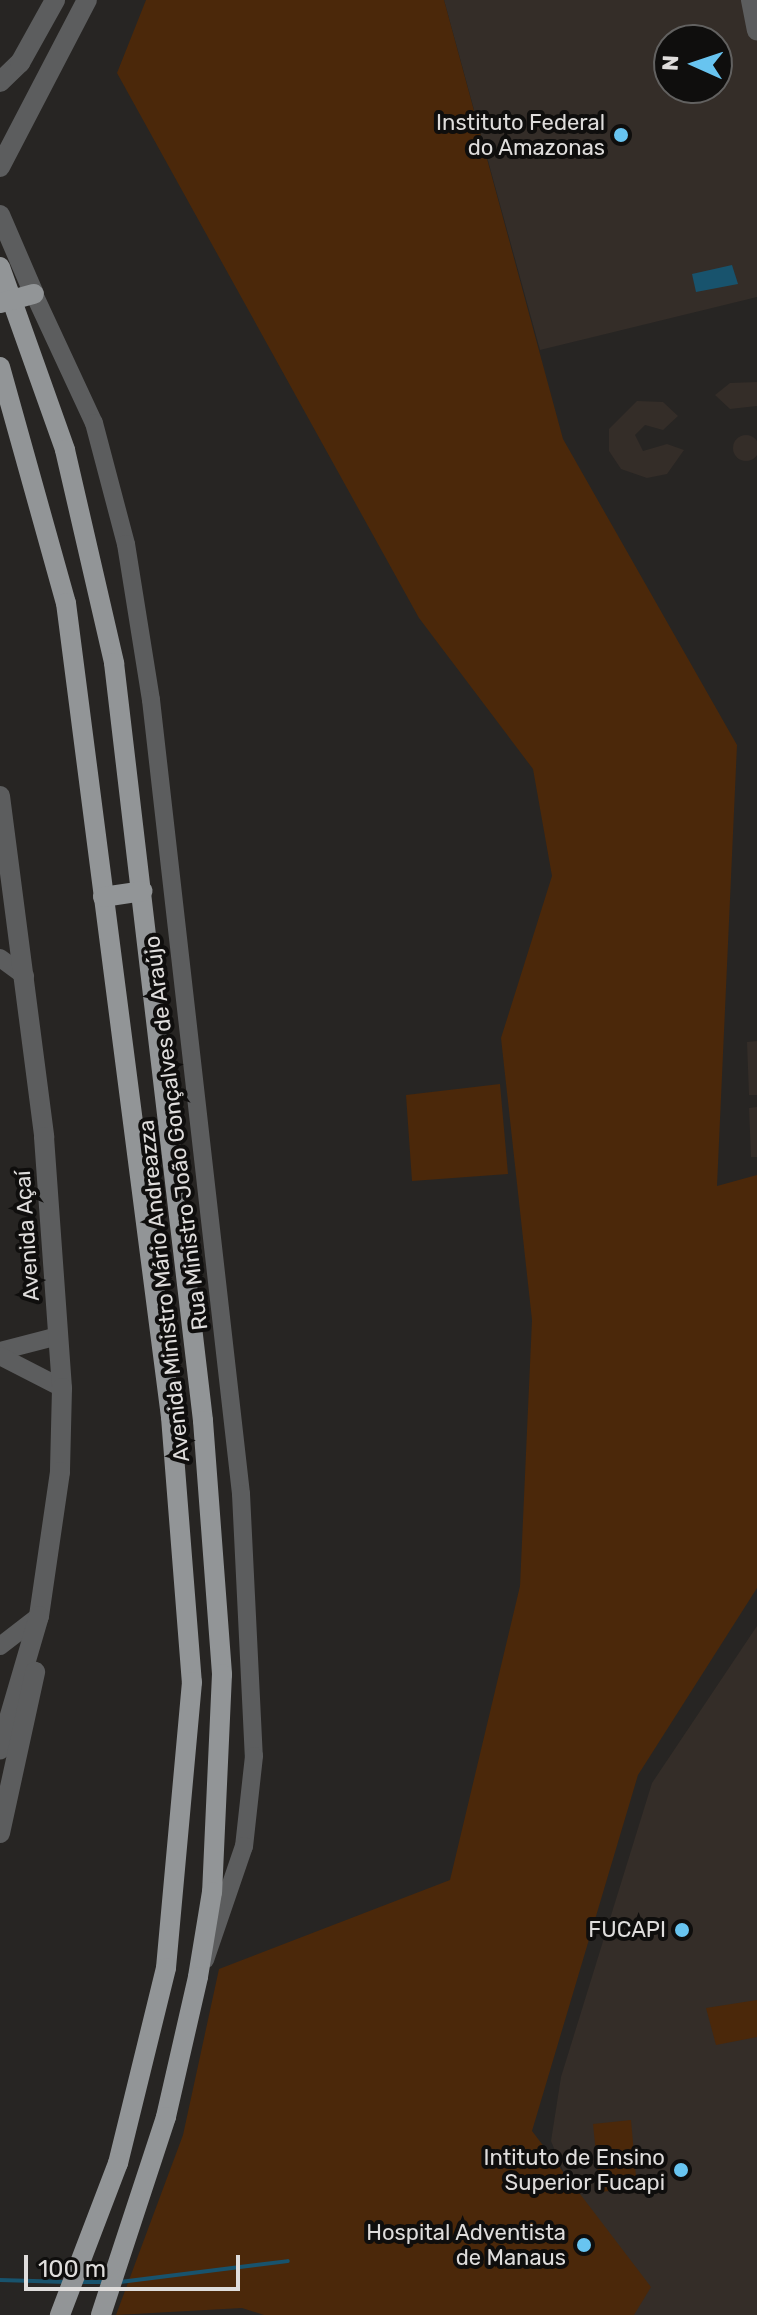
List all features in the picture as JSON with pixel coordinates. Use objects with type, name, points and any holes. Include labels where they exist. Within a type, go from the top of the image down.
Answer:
[{"type":"main road","name":"Avenida Ministro Mário Andreazza","points":[[0,267],[17,300],[89,543],[114,663],[203,1421],[221,1658],[212,1892],[198,1977],[166,2117],[101,2315]]},
{"type":"main road","name":"Avenida Ministro Mário Andreazza","points":[[0,367],[66,603],[171,1417],[192,1682],[166,1968],[118,2163],[60,2315]]},
{"type":"main road","points":[[103,897],[143,891]]},
{"type":"street","points":[[0,82],[20,63],[55,0]]},
{"type":"street","points":[[0,167],[87,0]]},
{"type":"street","points":[[751,0],[757,30]]},
{"type":"street","points":[[20,63],[42,84]]},
{"type":"street","name":"Avenida Ministro Mário Andreazza","points":[[0,215],[17,300]]},
{"type":"street","name":"Rua Ministro João Gonçalves de Araújo","points":[[17,300],[94,423],[126,544],[151,700],[241,1494],[254,1642],[251,1800],[226,1907],[198,1977]]},
{"type":"street","name":"Avenida Açaí","points":[[0,796],[5,862],[25,976],[72,1473],[12,1707],[0,1833]]},
{"type":"street","points":[[0,958],[25,976]]},
{"type":"street","points":[[0,1354],[58,1336]]},
{"type":"street","points":[[0,1354],[62,1388]]},
{"type":"street","name":"Avenida Açaí","points":[[0,1749],[39,1616],[60,1472],[62,1388]]},
{"type":"street","points":[[0,1646],[39,1616]]},
{"type":"shaded area","points":[[146,0],[444,0],[563,439],[737,745],[717,1186],[757,1175],[757,1588],[638,1775],[532,2131],[651,2287],[634,2315],[264,2315],[242,2308],[116,2315],[183,2135],[219,1969],[450,1880],[520,1586],[532,1320],[501,1038],[552,876],[533,769],[419,618],[117,73]]},
{"type":"shaded area","name":"Instituto Federal do Amazonas","points":[[444,0],[749,0],[757,41],[757,297],[540,350]]},
{"type":"shaded area","points":[[757,382],[757,406],[730,409],[715,395],[730,383]]},
{"type":"shaded area","points":[[637,401],[663,402],[678,416],[663,430],[645,425],[635,435],[643,451],[667,444],[684,450],[667,474],[647,478],[621,469],[609,451],[609,429]]},
{"type":"shaded area","points":[[746,435],[755,439],[759,448],[755,457],[746,461],[737,457],[733,448],[737,439]]},
{"type":"shaded area","points":[[757,1041],[757,1095],[749,1095],[747,1042]]},
{"type":"shaded area","points":[[500,1084],[508,1174],[412,1181],[406,1095]]},
{"type":"shaded area","points":[[757,1107],[757,1157],[751,1157],[749,1108]]},
{"type":"shaded area","name":"FUCAPI","points":[[757,1626],[757,2315],[485,2315],[575,2200],[551,2141],[561,2077],[652,1783]]},
{"type":"shaded area","points":[[757,2000],[757,2037],[716,2045],[706,2008]]},
{"type":"shaded area","points":[[631,2120],[637,2188],[600,2192],[593,2124]]},
{"type":"water","points":[[732,265],[738,284],[696,292],[692,274]]},
{"type":"waterway","points":[[120,2282],[288,2261]]},
{"type":"waterway","points":[[0,2280],[67,2282]]},
{"type":"waterway","points":[[80,2282],[103,2282]]},
{"type":"place","name":"Instituto Federal do Amazonas","points":[[621,135]]},
{"type":"place","name":"FUCAPI","points":[[682,1930]]},
{"type":"place","name":"Intituto de Ensino Superior Fucapi","points":[[681,2170]]},
{"type":"place","name":"Hospital Adventista de Manaus","points":[[584,2245]]}]
